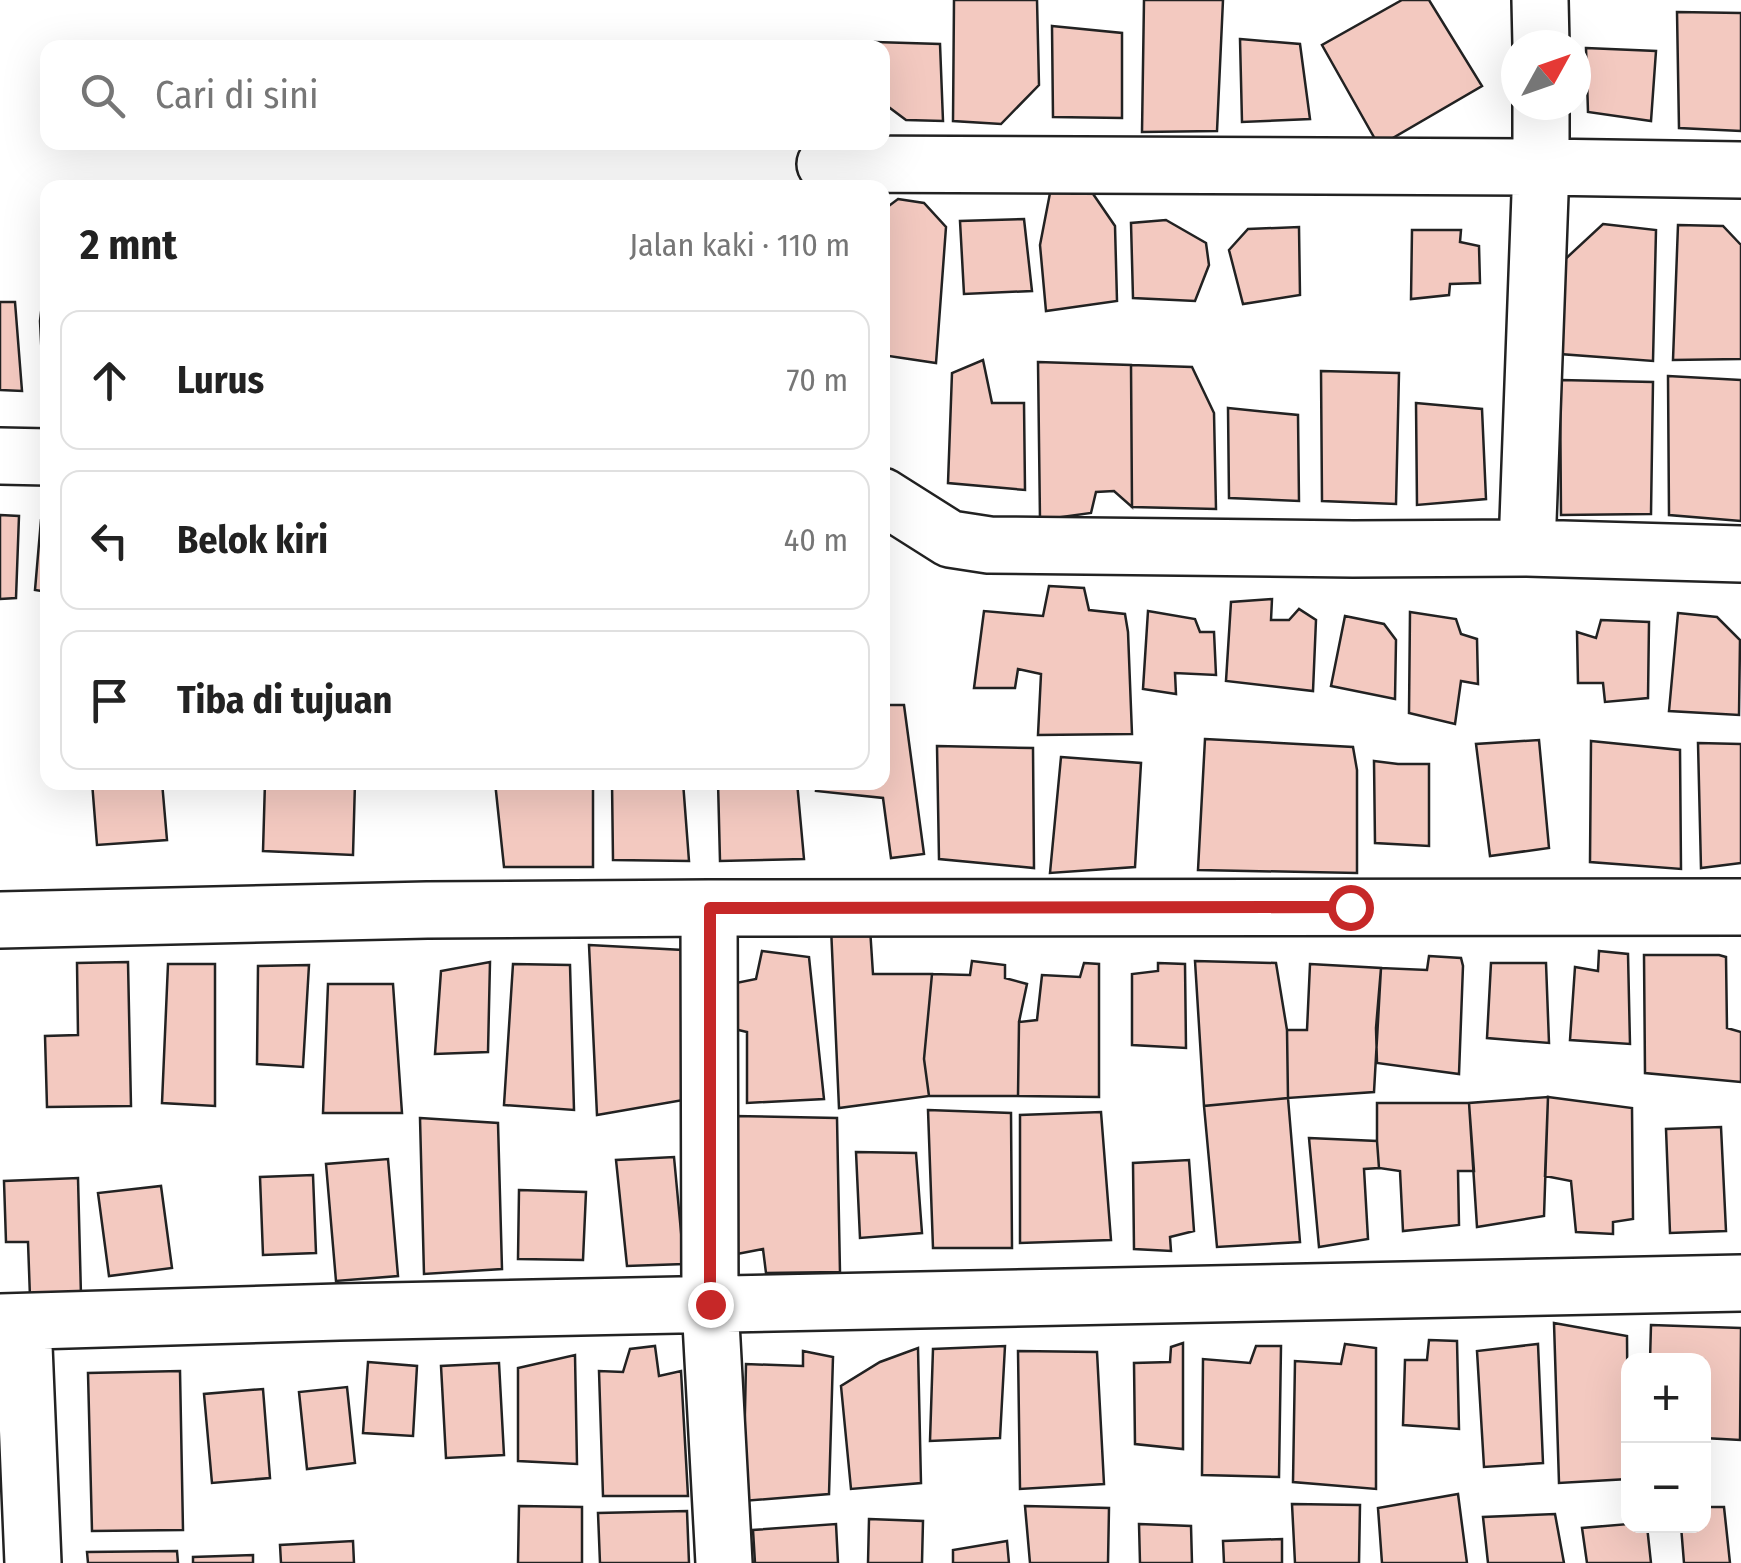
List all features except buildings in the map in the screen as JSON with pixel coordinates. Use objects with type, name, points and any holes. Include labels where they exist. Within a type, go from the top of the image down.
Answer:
[{"type":"street","points":[[1540,0],[1541,30]]},
{"type":"street","points":[[1527,548],[1541,120]]},
{"type":"street","points":[[825,164],[1741,170]]},
{"type":"street","points":[[0,456],[40,457]]},
{"type":"street","points":[[890,501],[950,539],[989,545],[1527,548],[1741,554]]},
{"type":"street","points":[[0,920],[427,910],[1741,907]]},
{"type":"street","points":[[710,908],[710,1304],[724,1563]]},
{"type":"street","points":[[33,1563],[12,1322],[1741,1283]]},
{"type":"route","points":[[710,1304],[710,908],[1350,907]]}]
